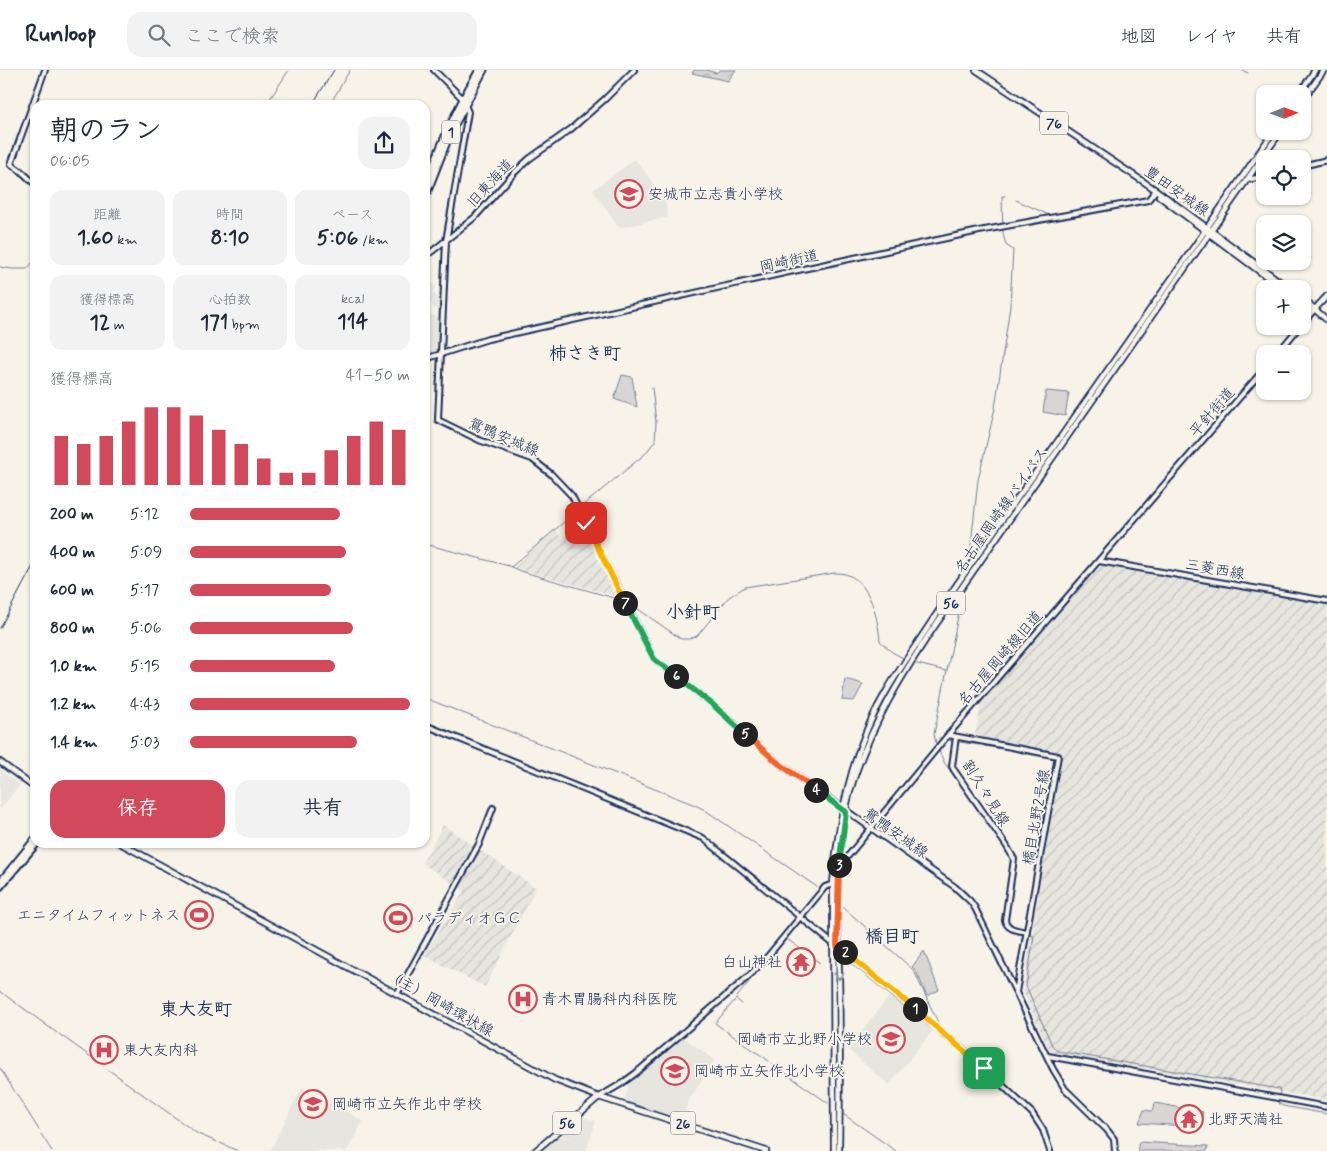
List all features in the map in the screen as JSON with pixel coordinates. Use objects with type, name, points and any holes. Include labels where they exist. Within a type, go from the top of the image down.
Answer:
[{"type":"highway","name":"1","points":[[430,173],[462,98],[479,70]]},
{"type":"highway","name":"1","points":[[430,185],[444,147],[484,70]]},
{"type":"highway","points":[[0,882],[30,845]]},
{"type":"highway","points":[[0,887],[33,848]]},
{"type":"main road","name":"豊田安城線","points":[[976,70],[1132,175],[1208,231]]},
{"type":"main road","points":[[1306,85],[1315,70]]},
{"type":"main road","points":[[1311,88],[1324,70]]},
{"type":"main road","name":"名古屋岡崎線バイパス","points":[[839,1151],[839,973],[835,944],[844,810],[879,715],[910,662],[1208,231],[1268,140]]},
{"type":"main road","name":"名古屋岡崎線バイパス","points":[[834,1151],[835,944],[833,884],[836,850],[856,759],[880,702],[906,659],[983,548],[1208,231],[1276,140]]},
{"type":"main road","name":"豊田安城線","points":[[1155,192],[1169,200],[1208,231]]},
{"type":"main road","points":[[1208,231],[1271,280]]},
{"type":"main road","points":[[1208,231],[1277,280]]},
{"type":"main road","points":[[1314,310],[1327,296]]},
{"type":"main road","points":[[1311,307],[1327,320]]},
{"type":"main road","points":[[984,555],[983,548],[989,548]]},
{"type":"main road","points":[[0,762],[30,784]]},
{"type":"main road","name":"（主）岡崎環状線","points":[[129,848],[555,1080],[599,1097],[766,1151]]},
{"type":"main road","name":"56","points":[[535,1151],[599,1097]]},
{"type":"street","points":[[34,100],[45,70]]},
{"type":"street","name":"鴛鴨安城線","points":[[434,70],[462,98],[468,116],[446,241],[438,420],[479,440],[532,459],[563,486],[572,496],[654,659],[712,704],[777,762],[954,887],[970,901],[1053,1069],[1065,1089],[1112,1136],[1115,1151]]},
{"type":"street","name":"旧東海道","points":[[430,253],[475,217],[515,172],[574,126],[634,70]]},
{"type":"street","points":[[30,111],[11,164],[30,179]]},
{"type":"street","points":[[1311,164],[1327,160]]},
{"type":"street","points":[[1249,178],[1256,178]]},
{"type":"street","name":"岡崎街道","points":[[430,357],[488,339],[967,233],[1148,200],[1155,192]]},
{"type":"street","points":[[1169,200],[1173,194]]},
{"type":"street","points":[[1311,313],[1314,310]]},
{"type":"street","points":[[1284,345],[1293,335]]},
{"type":"street","name":"平針街道","points":[[1176,470],[1256,378]]},
{"type":"street","name":"名古屋岡崎線旧道","points":[[840,856],[848,856],[948,735],[1176,470]]},
{"type":"street","name":"三菱西線","points":[[1099,561],[1327,601]]},
{"type":"street","points":[[430,727],[703,838],[954,1040],[1026,1106],[1042,1128],[1050,1151]]},
{"type":"street","name":"橋目北野2号線","points":[[948,735],[1058,756],[1016,992]]},
{"type":"street","name":"割久々見線","points":[[956,737],[952,766],[1006,844],[1014,859],[1006,924],[1010,928],[1027,932]]},
{"type":"street","points":[[397,994],[479,844],[493,808]]},
{"type":"street","name":"56","points":[[599,1097],[636,1073],[750,975],[825,887],[833,884]]},
{"type":"street","points":[[1048,1056],[1327,1107]]},
{"type":"shaded area","name":"安城市立志貴小学校","points":[[635,159],[664,198],[668,217],[619,228],[593,190]]},
{"type":"shaded area","points":[[430,279],[436,287],[432,292],[442,301],[441,312],[430,304]]},
{"type":"shaded area","points":[[430,314],[440,319],[439,349],[436,353],[430,354]]},
{"type":"shaded area","points":[[574,526],[581,530],[585,528],[617,596],[514,568],[555,529],[562,539]]},
{"type":"shaded area","points":[[1099,564],[1327,603],[1327,1100],[1050,1052],[1023,991],[1061,753],[974,739],[981,707],[974,705]]},
{"type":"shaded area","points":[[0,770],[20,785],[0,809]]},
{"type":"shaded area","points":[[443,825],[536,888],[485,987],[424,955],[464,891],[422,863]]},
{"type":"shaded area","name":"岡崎市立北野小学校","points":[[891,994],[934,1029],[889,1085],[847,1049]]},
{"type":"shaded area","name":"岡崎市立矢作北小学校","points":[[683,1037],[715,1060],[687,1103],[684,1120],[624,1102],[629,1083]]},
{"type":"shaded area","name":"岡崎市立矢作北中学校","points":[[302,1087],[363,1121],[347,1151],[270,1151]]},
{"type":"shaded area","points":[[580,1116],[596,1121],[586,1151],[539,1151],[557,1135],[577,1141],[558,1134]]},
{"type":"green space","points":[[694,70],[707,70],[716,73],[720,70],[736,70],[728,81],[692,73]]},
{"type":"green space","points":[[622,375],[632,377],[637,407],[614,399]]},
{"type":"green space","points":[[1046,391],[1069,393],[1065,416],[1043,412]]},
{"type":"green space","points":[[845,679],[863,684],[854,701],[842,700]]},
{"type":"green space","points":[[924,951],[939,990],[927,996],[916,971],[912,967]]},
{"type":"green space","points":[[1155,1103],[1203,1112],[1200,1127],[1139,1123],[1144,1110],[1152,1111]]},
{"type":"green space","points":[[1139,1142],[1208,1146],[1207,1151],[1137,1151]]},
{"type":"waterway","points":[[269,100],[289,70]]},
{"type":"waterway","points":[[333,100],[350,70]]},
{"type":"waterway","points":[[1241,70],[1248,73]]},
{"type":"waterway","points":[[969,564],[978,480],[995,408],[1010,306],[1013,250],[1006,245],[1003,234],[1002,196],[1005,196]]},
{"type":"waterway","points":[[1016,200],[1051,216]]},
{"type":"waterway","points":[[0,267],[27,269],[30,266]]},
{"type":"waterway","points":[[580,508],[645,454],[655,441],[656,422],[652,388]]},
{"type":"waterway","points":[[511,567],[577,511]]},
{"type":"waterway","points":[[430,545],[509,566],[520,571],[621,600]]},
{"type":"waterway","points":[[628,602],[681,639],[689,639],[697,636],[729,597],[745,587],[835,573],[846,574],[856,579],[869,597],[874,608],[880,641],[892,652],[905,659]]},
{"type":"waterway","points":[[964,587],[934,734],[944,762],[1010,856],[1011,866],[1004,914]]},
{"type":"waterway","points":[[913,663],[946,671]]},
{"type":"waterway","points":[[430,700],[695,805],[817,887]]},
{"type":"waterway","points":[[948,740],[953,741]]},
{"type":"waterway","points":[[960,742],[979,745]]},
{"type":"waterway","points":[[984,746],[1004,749]]},
{"type":"waterway","points":[[1007,749],[1053,758]]},
{"type":"waterway","points":[[843,907],[910,967]]},
{"type":"waterway","points":[[1004,921],[1006,927],[1012,930]]},
{"type":"waterway","points":[[1020,933],[1034,936],[1026,986],[1052,1045],[1057,1051],[1279,1089],[1278,1103],[1283,1106],[1327,1114]]},
{"type":"waterway","points":[[787,939],[820,963]]},
{"type":"waterway","points":[[911,968],[941,1029]]},
{"type":"waterway","points":[[737,997],[752,978]]},
{"type":"waterway","points":[[5,995],[17,1004]]},
{"type":"waterway","points":[[716,1022],[736,999],[742,1004]]},
{"type":"waterway","points":[[19,1005],[57,1033]]},
{"type":"waterway","points":[[715,1023],[723,1029]]},
{"type":"waterway","points":[[726,1031],[769,1061]]},
{"type":"waterway","points":[[59,1034],[105,1067]]},
{"type":"waterway","points":[[943,1035],[996,1082]]},
{"type":"waterway","points":[[771,1063],[828,1103]]},
{"type":"waterway","points":[[0,1068],[39,1130]]},
{"type":"waterway","points":[[107,1069],[122,1079]]},
{"type":"waterway","points":[[124,1081],[198,1134],[217,1142]]},
{"type":"waterway","points":[[843,1114],[896,1151]]},
{"type":"waterway","points":[[41,1134],[52,1151]]},
{"type":"waterway","points":[[220,1143],[238,1151]]},
{"type":"railway","points":[[315,100],[334,70]]},
{"type":"railway","points":[[0,628],[30,571]]},
{"type":"place","name":"安城市立志貴小学校","points":[[629,194]]},
{"type":"place","name":"エニタイムフィットネス","points":[[199,915]]},
{"type":"place","name":"パラディオＧＣ","points":[[398,918]]},
{"type":"place","name":"白山神社","points":[[801,962]]},
{"type":"place","name":"青木胃腸科内科医院","points":[[523,999]]},
{"type":"place","name":"岡崎市立北野小学校","points":[[891,1039]]},
{"type":"place","name":"東大友内科","points":[[104,1050]]},
{"type":"place","name":"岡崎市立矢作北小学校","points":[[675,1071]]},
{"type":"place","name":"岡崎市立矢作北中学校","points":[[313,1104]]},
{"type":"place","name":"北野天満社","points":[[1189,1119]]},
{"type":"district","name":"柿さき町","points":[[585,353]]},
{"type":"district","name":"小針町","points":[[693,612]]},
{"type":"district","name":"橋目町","points":[[892,936]]},
{"type":"district","name":"東大友町","points":[[196,1009]]},
{"type":"route","points":[[586,523],[654,659],[712,704],[777,762],[846,812],[840,853],[837,946],[937,1026],[984,1068]]}]
